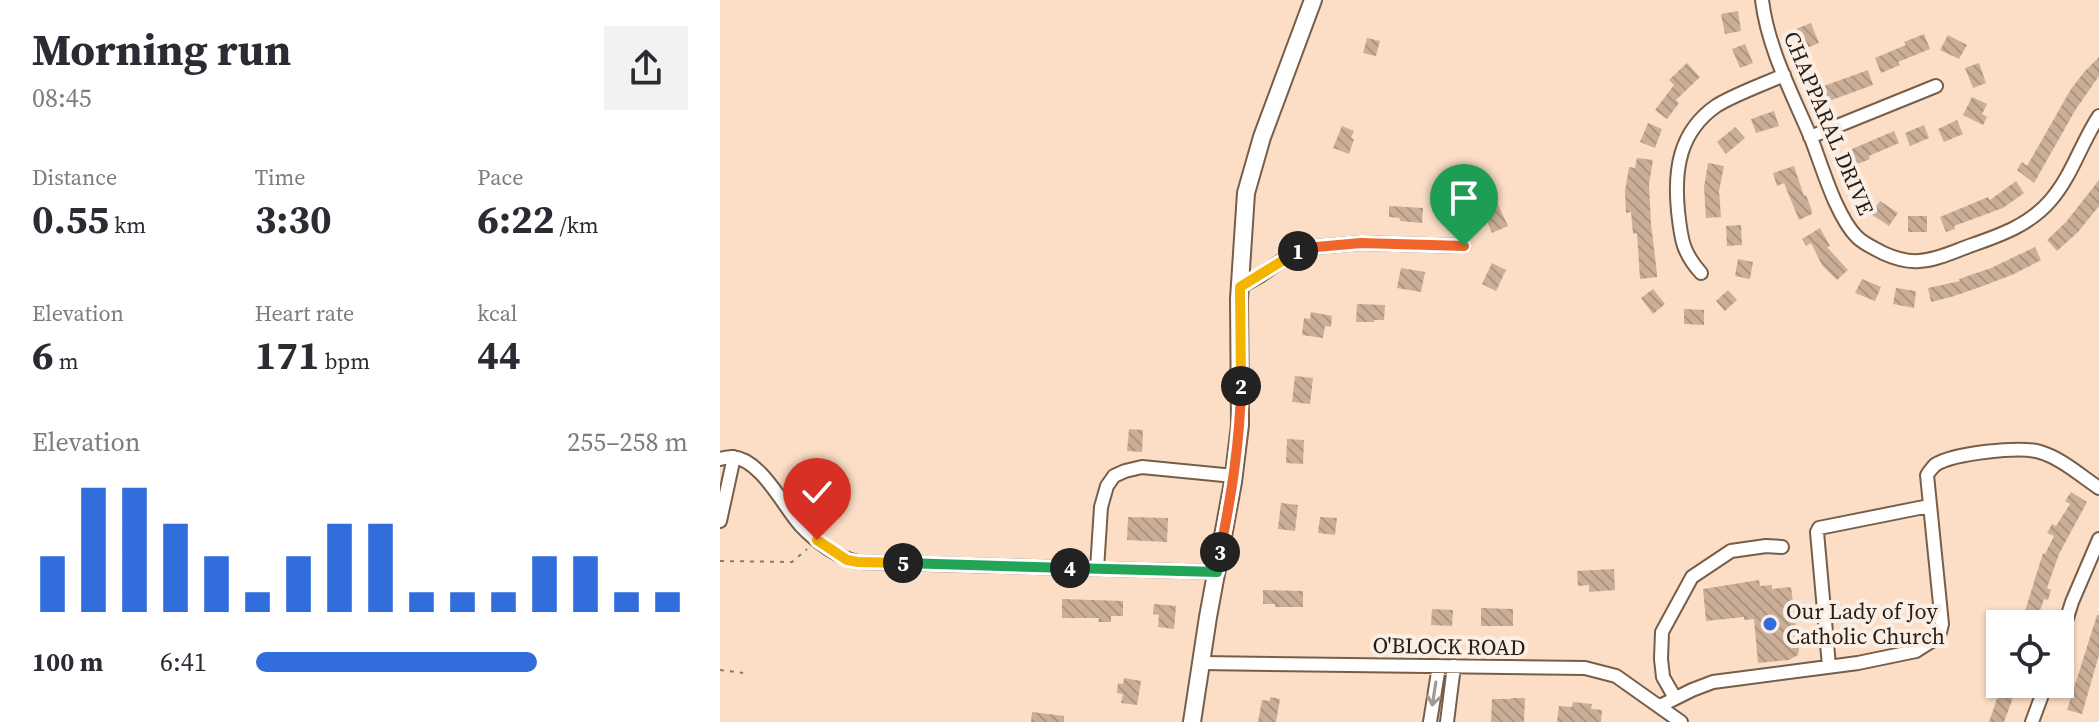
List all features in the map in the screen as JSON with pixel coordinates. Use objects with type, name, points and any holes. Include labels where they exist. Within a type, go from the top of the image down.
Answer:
[{"type":"main road","points":[[1192,722],[1240,425],[1240,287],[1246,193],[1262,137],[1313,0]]},
{"type":"street","name":"CHAPPARAL DRIVE","points":[[1762,0],[1768,32],[1784,75],[1849,227],[1859,239],[1891,256],[1919,261],[1940,256],[2009,232],[2039,213],[2064,181],[2099,116]]},
{"type":"street","points":[[1701,273],[1685,252],[1682,240],[1676,187],[1681,151],[1695,128],[1716,106],[1784,75]]},
{"type":"street","points":[[1810,137],[1936,86]]},
{"type":"street","points":[[1240,287],[1305,248],[1361,243],[1464,246]]},
{"type":"street","points":[[1660,706],[1713,682],[1858,663],[1916,651],[1935,639],[1942,624],[1927,475],[1935,465],[1962,454],[2040,451],[2099,488]]},
{"type":"street","points":[[720,521],[734,457]]},
{"type":"street","points":[[720,459],[734,457],[758,470],[800,524],[847,560],[1217,572]]},
{"type":"street","points":[[1097,569],[1101,507],[1107,486],[1114,476],[1142,467],[1234,476]]},
{"type":"street","points":[[1829,666],[1819,528],[1929,506]]},
{"type":"street","points":[[2069,610],[2099,539]]},
{"type":"street","points":[[1675,698],[1663,677],[1662,632],[1692,577],[1731,551],[1782,547]]},
{"type":"street","name":"O'BLOCK ROAD","points":[[1200,663],[1585,668],[1616,676],[1681,722]]},
{"type":"street","points":[[1430,722],[1439,666]]},
{"type":"street","points":[[1447,722],[1454,666]]},
{"type":"street","points":[[2032,722],[2041,698]]},
{"type":"path","points":[[720,561],[792,562],[817,540]]},
{"type":"path","points":[[720,670],[743,673]]},
{"type":"building","points":[[1738,11],[1741,31],[1725,34],[1721,14]]},
{"type":"building","points":[[1811,23],[1819,43],[1804,49],[1796,29]]},
{"type":"building","points":[[1924,34],[1930,49],[1898,62],[1900,65],[1881,73],[1875,58]]},
{"type":"building","points":[[1948,35],[1967,45],[1959,59],[1940,50]]},
{"type":"building","points":[[1367,38],[1380,41],[1376,56],[1363,53]]},
{"type":"building","points":[[1745,44],[1753,63],[1740,68],[1732,49]]},
{"type":"building","points":[[2099,57],[2099,76],[2076,109],[2034,183],[2017,170],[2022,162],[2027,166],[2071,89]]},
{"type":"building","points":[[1687,63],[1700,77],[1676,100],[1679,103],[1667,119],[1655,110],[1674,85],[1669,80]]},
{"type":"building","points":[[1979,63],[1986,83],[1973,88],[1965,68]]},
{"type":"building","points":[[1868,70],[1873,85],[1826,102],[1821,87]]},
{"type":"building","points":[[1972,97],[1987,104],[1982,114],[1987,117],[1983,125],[1963,115]]},
{"type":"building","points":[[1774,111],[1779,126],[1756,133],[1751,119]]},
{"type":"building","points":[[1957,120],[1963,134],[1944,142],[1938,129]]},
{"type":"building","points":[[1648,123],[1662,129],[1655,148],[1640,142]]},
{"type":"building","points":[[1924,125],[1929,138],[1910,146],[1905,133]]},
{"type":"building","points":[[1342,126],[1354,131],[1349,154],[1333,148]]},
{"type":"building","points":[[1735,127],[1745,138],[1726,154],[1717,142]]},
{"type":"building","points":[[1894,131],[1899,143],[1850,167],[1845,152]]},
{"type":"building","points":[[1637,158],[1653,160],[1649,184],[1657,273],[1657,277],[1640,279],[1637,233],[1633,234],[1631,212],[1626,213],[1625,191],[1629,167],[1635,168]]},
{"type":"building","points":[[1708,163],[1724,166],[1719,191],[1721,217],[1706,218],[1704,187]]},
{"type":"building","points":[[1794,166],[1812,211],[1812,214],[1799,220],[1784,183],[1777,186],[1773,173]]},
{"type":"building","points":[[2099,180],[2099,206],[2057,251],[2047,240],[2066,222]]},
{"type":"building","points":[[2016,181],[2024,193],[2003,208],[1954,226],[1955,229],[1946,232],[1940,217],[1988,197],[1990,200]]},
{"type":"building","points":[[1496,200],[1508,226],[1492,233],[1481,207]]},
{"type":"building","points":[[1880,201],[1898,213],[1889,226],[1871,214]]},
{"type":"building","points":[[1389,206],[1423,208],[1422,223],[1389,217]]},
{"type":"building","points":[[1908,216],[1927,216],[1927,232],[1908,232]]},
{"type":"building","points":[[1741,225],[1742,245],[1727,246],[1726,226]]},
{"type":"building","points":[[1820,228],[1830,246],[1827,247],[1848,270],[1837,280],[1822,265],[1811,243],[1806,246],[1802,239]]},
{"type":"building","points":[[2035,247],[2041,260],[1983,286],[1931,302],[1928,288],[1960,281]]},
{"type":"building","points":[[1738,259],[1753,262],[1750,279],[1735,276]]},
{"type":"building","points":[[1492,263],[1506,270],[1496,291],[1482,284]]},
{"type":"building","points":[[1401,268],[1425,272],[1421,292],[1397,288]]},
{"type":"building","points":[[1862,279],[1881,287],[1875,301],[1855,293]]},
{"type":"building","points":[[1896,288],[1916,291],[1914,308],[1893,304]]},
{"type":"building","points":[[1653,289],[1665,304],[1653,314],[1641,298]]},
{"type":"building","points":[[1728,290],[1737,300],[1725,311],[1716,301]]},
{"type":"building","points":[[1357,304],[1385,305],[1384,320],[1356,322]]},
{"type":"building","points":[[1684,309],[1704,310],[1704,325],[1684,324]]},
{"type":"building","points":[[1311,312],[1332,316],[1331,327],[1325,326],[1323,338],[1302,335],[1304,318],[1310,319]]},
{"type":"building","points":[[1295,376],[1313,378],[1310,404],[1292,402]]},
{"type":"building","points":[[1129,429],[1143,430],[1142,452],[1127,451]]},
{"type":"building","points":[[1287,439],[1304,440],[1303,464],[1286,463]]},
{"type":"building","points":[[2071,492],[2087,502],[2059,554],[2047,588],[2051,590],[2048,600],[2044,599],[2040,610],[2025,610],[2043,553],[2054,536],[2047,533],[2052,524],[2056,526],[2070,504],[2065,501]]},
{"type":"building","points":[[1281,503],[1298,505],[1295,531],[1278,529]]},
{"type":"building","points":[[1128,517],[1168,518],[1167,542],[1127,540]]},
{"type":"building","points":[[1320,517],[1337,518],[1335,535],[1318,533]]},
{"type":"building","points":[[1614,569],[1615,590],[1589,592],[1589,585],[1578,586],[1577,571]]},
{"type":"building","name":"Our Lady of Joy Catholic Church","points":[[1759,580],[1760,586],[1772,585],[1772,589],[1791,587],[1799,649],[1798,655],[1789,660],[1758,663],[1754,619],[1744,620],[1744,617],[1706,621],[1703,589]]},
{"type":"building","points":[[1263,590],[1303,591],[1303,607],[1263,604]]},
{"type":"building","points":[[1062,599],[1123,601],[1123,616],[1111,616],[1111,622],[1098,622],[1099,618],[1062,618]]},
{"type":"building","points":[[1154,604],[1176,606],[1174,629],[1158,627],[1159,615],[1153,614]]},
{"type":"building","points":[[1481,608],[1513,609],[1513,626],[1481,626]]},
{"type":"building","points":[[1432,609],[1453,610],[1452,626],[1431,625]]},
{"type":"building","points":[[2099,615],[2099,655],[2082,714],[2067,710],[2071,698],[2074,698],[2074,688]]},
{"type":"building","points":[[1124,678],[1141,681],[1137,705],[1121,703],[1123,694],[1117,693],[1118,683],[1123,684]]},
{"type":"building","points":[[1270,697],[1280,699],[1276,722],[1258,722],[1262,700],[1270,701]]},
{"type":"building","points":[[1525,698],[1524,722],[1491,722],[1492,699]]},
{"type":"building","points":[[1997,698],[2013,698],[2004,722],[1989,722]]},
{"type":"building","points":[[1573,702],[1592,704],[1591,709],[1602,710],[1601,722],[1557,722],[1559,706],[1572,707]]},
{"type":"building","points":[[1032,712],[1064,716],[1064,722],[1031,722]]},
{"type":"place","name":"Our Lady of Joy Catholic Church","points":[[1770,624]]},
{"type":"route","points":[[817,540],[847,560],[858,562],[1217,572],[1240,425],[1240,287],[1305,248],[1361,243],[1464,246]]}]
